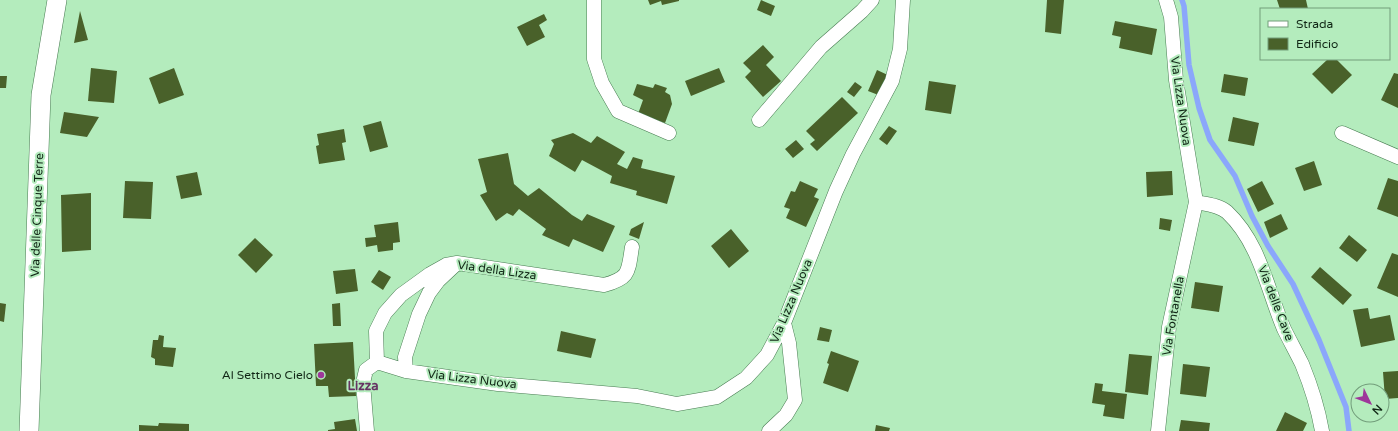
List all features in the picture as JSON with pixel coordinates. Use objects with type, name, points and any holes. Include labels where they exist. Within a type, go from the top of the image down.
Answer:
[{"type":"main road","name":"Via delle Cinque Terre","points":[[29,431],[41,94],[58,0]]},
{"type":"street","points":[[594,0],[594,59],[602,83],[618,111],[670,133]]},
{"type":"street","points":[[760,120],[821,47],[862,11],[872,0]]},
{"type":"street","name":"Via Lizza Nuova","points":[[377,362],[406,371],[498,384],[637,396],[677,404],[717,397],[746,378],[767,355],[784,323],[836,191],[853,154],[892,81],[900,49],[903,0]]},
{"type":"street","name":"Via Lizza Nuova","points":[[1166,0],[1171,17],[1176,80],[1196,202]]},
{"type":"street","points":[[1342,133],[1398,157]]},
{"type":"street","name":"Via Fontanella","points":[[1158,431],[1169,328],[1196,202]]},
{"type":"street","name":"Via delle Cave","points":[[1196,202],[1216,206],[1226,212],[1248,239],[1258,258],[1284,328],[1302,365],[1318,409],[1322,431]]},
{"type":"street","name":"Via della Lizza","points":[[377,362],[376,331],[386,313],[401,295],[430,274],[446,265],[457,263],[604,285],[622,278],[628,271],[632,247]]},
{"type":"street","points":[[406,371],[405,357],[422,307],[429,293],[438,281],[457,263]]},
{"type":"street","points":[[768,431],[786,416],[795,400],[789,343],[784,323]]},
{"type":"street","points":[[367,431],[363,383],[366,370],[377,362]]},
{"type":"building","points":[[648,0],[679,1],[662,5],[661,1],[650,5]]},
{"type":"building","points":[[761,0],[775,6],[771,16],[757,10]]},
{"type":"building","points":[[1047,0],[1064,0],[1061,34],[1045,32]]},
{"type":"building","points":[[1277,0],[1306,0],[1308,8],[1280,8]]},
{"type":"building","points":[[80,11],[88,40],[74,43]]},
{"type":"building","points":[[544,14],[547,20],[539,25],[545,37],[527,46],[517,27]]},
{"type":"building","points":[[1115,21],[1157,29],[1152,55],[1119,48],[1121,37],[1112,35]]},
{"type":"building","points":[[763,45],[774,57],[766,65],[781,81],[763,97],[745,77],[751,71],[743,63]]},
{"type":"building","points":[[1327,60],[1337,60],[1352,75],[1332,94],[1312,74]]},
{"type":"building","points":[[91,68],[117,71],[114,103],[88,101]]},
{"type":"building","points":[[174,68],[184,95],[159,104],[149,78]]},
{"type":"building","points":[[719,68],[725,82],[691,96],[685,81]]},
{"type":"building","points":[[877,70],[890,76],[881,96],[868,91]]},
{"type":"building","points":[[1394,73],[1398,74],[1398,108],[1381,100]]},
{"type":"building","points":[[1224,74],[1248,78],[1245,96],[1221,92]]},
{"type":"building","points":[[0,76],[7,76],[6,88],[0,88]]},
{"type":"building","points":[[929,81],[956,85],[951,114],[925,110]]},
{"type":"building","points":[[855,82],[862,87],[854,97],[847,92]]},
{"type":"building","points":[[637,84],[653,88],[655,84],[667,88],[665,92],[670,95],[672,104],[665,123],[638,114],[643,100],[633,95]]},
{"type":"building","points":[[842,97],[858,113],[817,151],[810,144],[815,140],[806,131]]},
{"type":"building","points":[[64,112],[99,117],[87,137],[60,133]]},
{"type":"building","points":[[1233,117],[1259,123],[1254,146],[1228,141]]},
{"type":"building","points":[[381,121],[388,147],[370,152],[363,126]]},
{"type":"building","points":[[889,126],[897,131],[887,145],[879,139]]},
{"type":"building","points":[[344,129],[346,142],[342,143],[345,160],[319,164],[316,146],[319,145],[317,134]]},
{"type":"building","points":[[573,133],[591,143],[597,136],[625,152],[617,164],[627,169],[633,157],[643,160],[641,168],[675,176],[667,204],[636,195],[637,191],[610,183],[612,176],[582,160],[575,172],[549,156],[554,144],[551,140]]},
{"type":"building","points":[[796,140],[804,149],[793,158],[785,149]]},
{"type":"building","points":[[508,153],[514,184],[528,196],[539,188],[572,215],[582,221],[587,214],[615,226],[603,252],[573,239],[569,247],[542,235],[546,229],[519,209],[513,216],[507,213],[496,221],[480,195],[487,192],[478,159]]},
{"type":"building","points":[[1314,161],[1322,185],[1304,191],[1295,168]]},
{"type":"building","points":[[1172,171],[1173,195],[1147,197],[1146,172]]},
{"type":"building","points":[[197,172],[202,195],[181,199],[176,176]]},
{"type":"building","points":[[1388,178],[1398,181],[1398,217],[1377,209]]},
{"type":"building","points":[[125,181],[153,182],[151,219],[123,218]]},
{"type":"building","points":[[800,181],[818,189],[814,197],[819,199],[806,227],[786,218],[790,209],[784,207],[791,191],[795,192]]},
{"type":"building","points":[[1262,181],[1274,204],[1258,212],[1247,189]]},
{"type":"building","points":[[91,193],[91,250],[62,252],[61,195]]},
{"type":"building","points":[[1281,214],[1288,229],[1270,238],[1264,222]]},
{"type":"building","points":[[1160,218],[1172,220],[1170,231],[1159,229]]},
{"type":"building","points":[[398,222],[400,242],[393,243],[393,250],[378,252],[377,245],[366,247],[365,238],[376,237],[374,225]]},
{"type":"building","points":[[644,222],[639,239],[629,235],[631,229]]},
{"type":"building","points":[[731,229],[749,251],[729,268],[711,246]]},
{"type":"building","points":[[1349,235],[1367,250],[1357,262],[1339,248]]},
{"type":"building","points":[[255,238],[273,255],[256,273],[238,255]]},
{"type":"building","points":[[1392,253],[1398,255],[1398,297],[1377,288]]},
{"type":"building","points":[[1320,267],[1352,295],[1343,305],[1311,277]]},
{"type":"building","points":[[355,269],[358,291],[336,294],[333,271]]},
{"type":"building","points":[[379,270],[391,277],[383,290],[371,282]]},
{"type":"building","points":[[1195,282],[1223,286],[1219,312],[1191,308]]},
{"type":"building","points":[[0,303],[6,304],[4,322],[0,321]]},
{"type":"building","points":[[340,303],[341,326],[333,326],[332,304]]},
{"type":"building","points":[[1368,308],[1370,319],[1390,315],[1395,340],[1361,347],[1353,310]]},
{"type":"building","points":[[820,327],[832,330],[829,342],[817,340]]},
{"type":"building","points":[[561,331],[596,339],[591,358],[557,351]]},
{"type":"building","points":[[159,335],[164,336],[163,347],[176,348],[173,367],[155,365],[155,359],[151,357],[153,340],[158,340]]},
{"type":"building","points":[[353,342],[356,396],[329,397],[328,386],[316,386],[314,344]]},
{"type":"building","points":[[831,351],[859,361],[848,392],[823,383],[829,364],[827,363]]},
{"type":"building","points":[[1129,354],[1152,356],[1148,395],[1125,392]]},
{"type":"building","points":[[1183,364],[1210,367],[1206,397],[1180,394]]},
{"type":"building","points":[[1398,371],[1398,398],[1390,399],[1390,383],[1384,383],[1383,372]]},
{"type":"building","points":[[1095,383],[1103,384],[1102,391],[1127,394],[1124,419],[1103,416],[1105,405],[1092,403]]},
{"type":"building","points":[[1285,412],[1307,423],[1303,431],[1276,431]]},
{"type":"building","points":[[355,419],[357,431],[328,431],[335,429],[334,422]]},
{"type":"building","points":[[1181,420],[1210,423],[1209,431],[1179,431]]},
{"type":"building","points":[[159,423],[189,424],[189,431],[139,431],[139,425],[158,426]]},
{"type":"building","points":[[876,425],[890,428],[889,431],[875,431]]},
{"type":"waterway","points":[[1182,0],[1184,6],[1189,65],[1199,108],[1210,140],[1235,176],[1252,216],[1268,246],[1293,284],[1319,340],[1346,407],[1349,431]]},
{"type":"place","name":"Al Settimo Cielo","points":[[321,375]]},
{"type":"district","name":"Lizza","points":[[363,385]]}]
